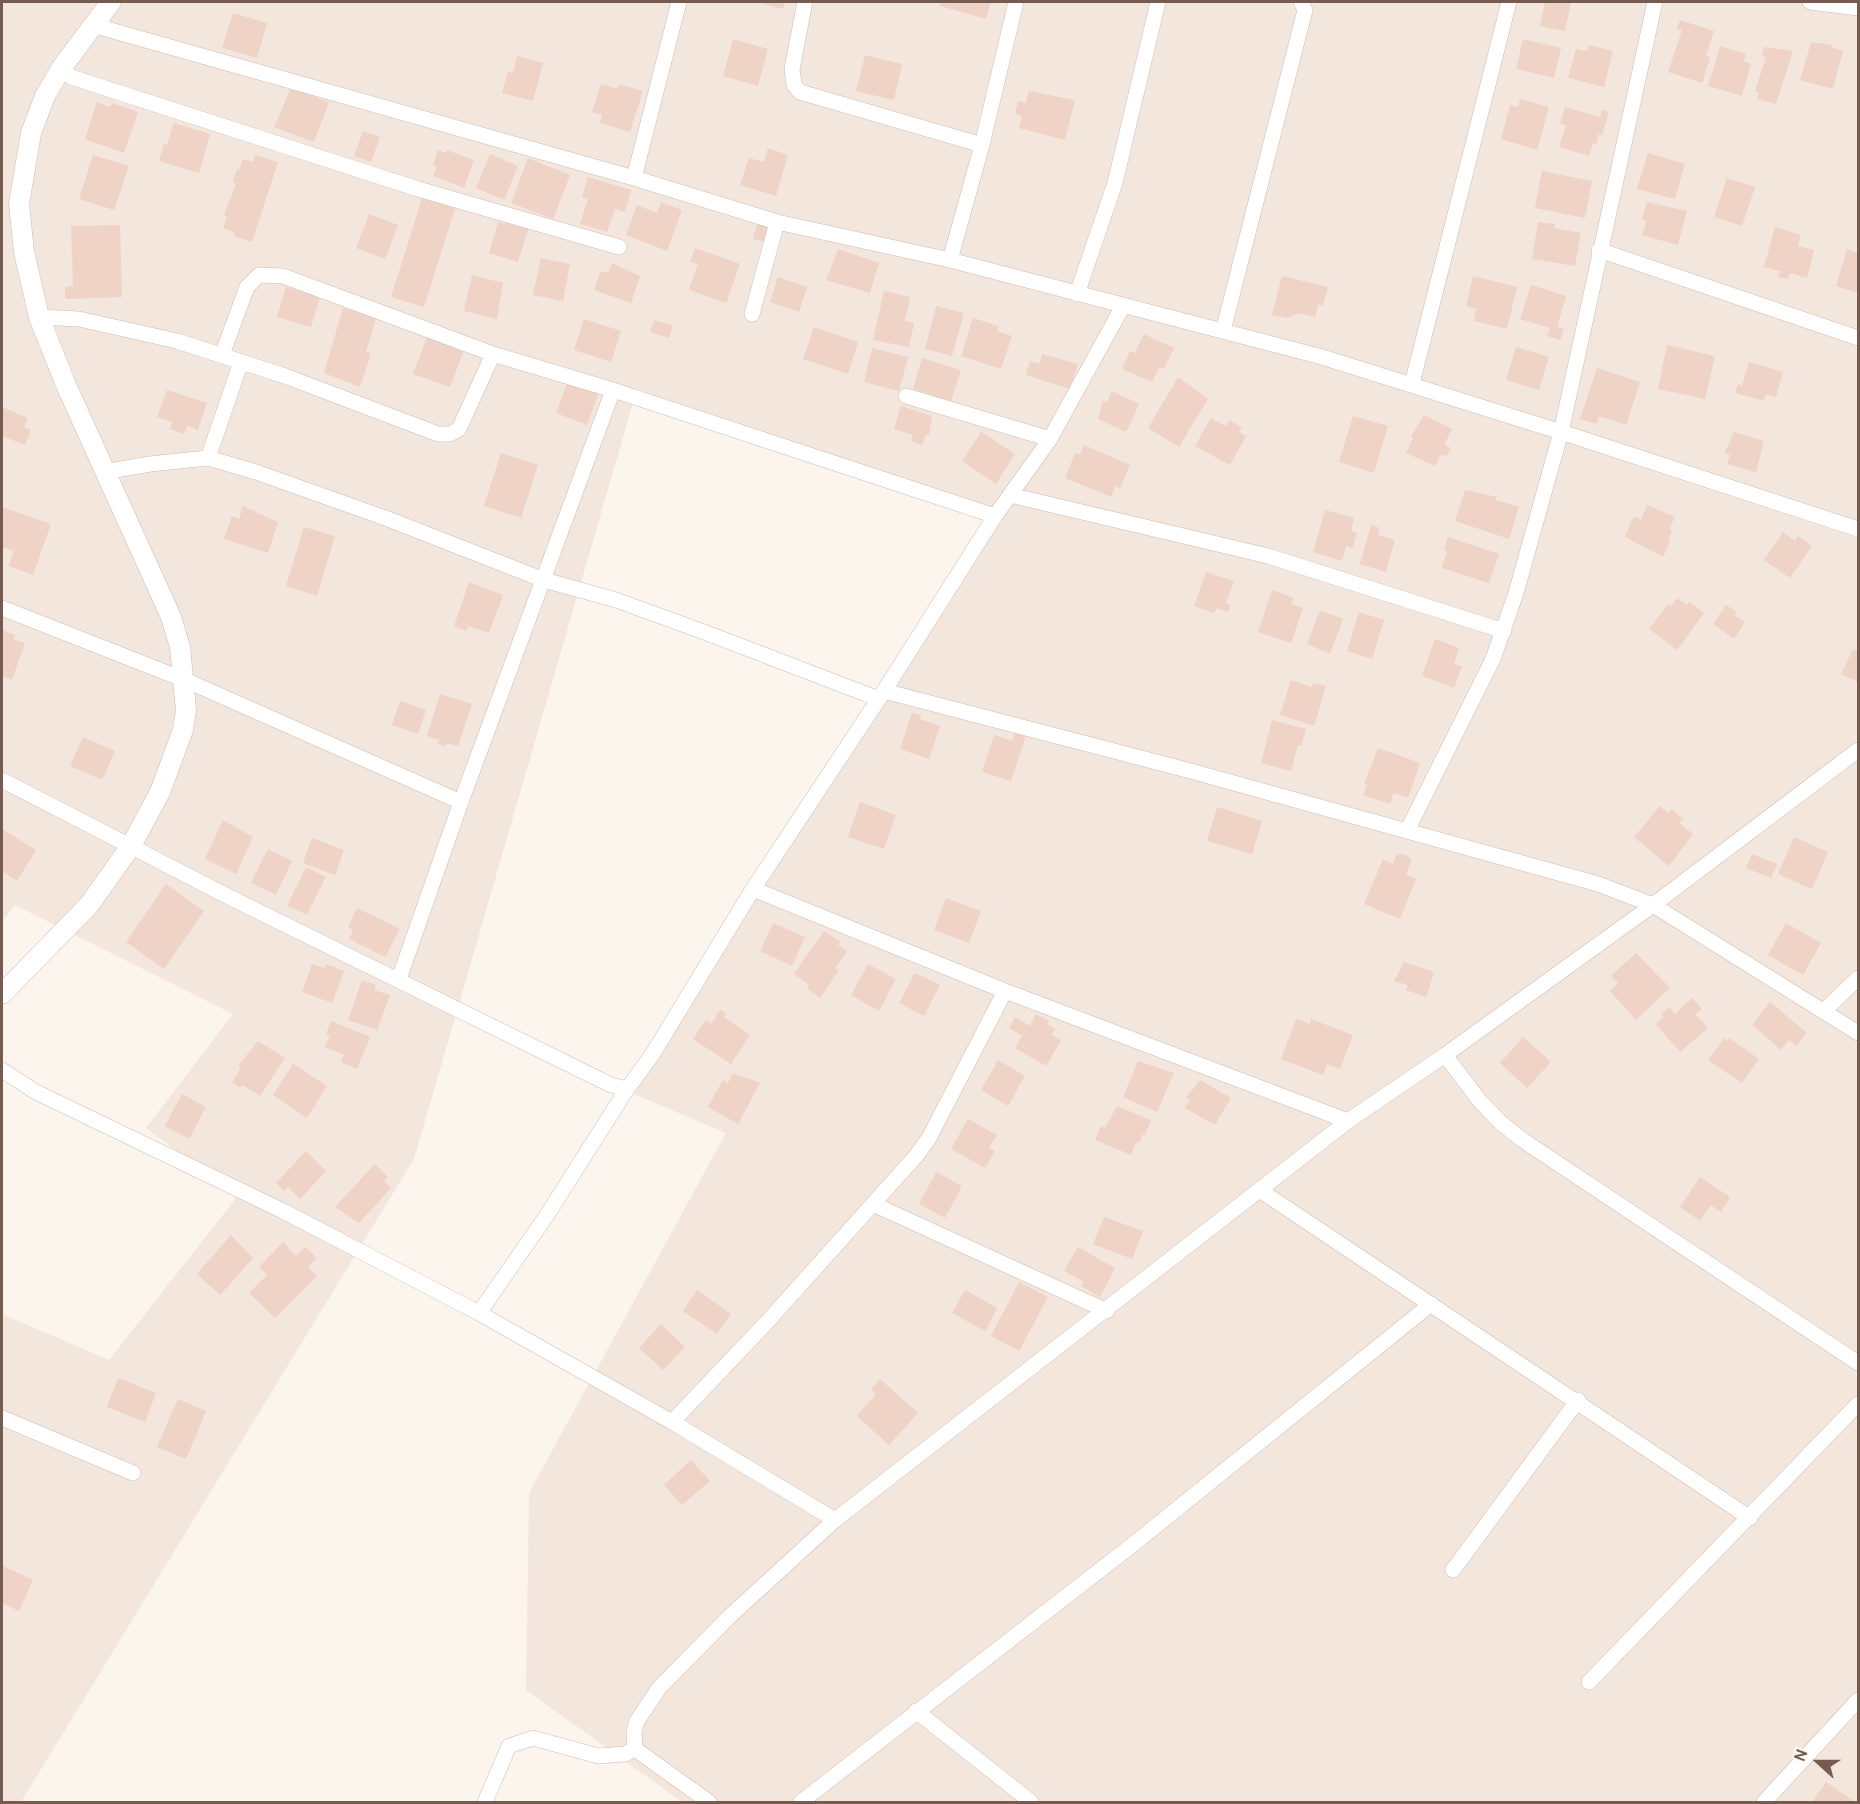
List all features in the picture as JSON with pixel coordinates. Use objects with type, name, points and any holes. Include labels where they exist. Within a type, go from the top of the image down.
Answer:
[{"type":"street","points":[[634,178],[679,2]]},
{"type":"street","points":[[805,2],[792,69],[794,85],[800,92],[982,145]]},
{"type":"street","points":[[950,260],[982,145],[1016,2]]},
{"type":"street","points":[[1077,294],[1115,183],[1158,2]]},
{"type":"street","points":[[1223,331],[1305,10],[1301,2]]},
{"type":"street","points":[[1412,384],[1509,2]]},
{"type":"street","points":[[1407,831],[1504,632],[1562,432],[1599,250],[1655,2]]},
{"type":"street","points":[[1810,2],[1858,8]]},
{"type":"street","points":[[106,8],[103,28],[634,178],[777,222],[950,260],[1223,331],[1412,384],[1858,529]]},
{"type":"street","points":[[2,994],[89,905],[131,846],[160,792],[183,730],[186,710],[185,680],[171,617],[104,472],[39,316],[24,252],[20,204],[31,133],[45,96],[62,67],[106,8]]},
{"type":"street","points":[[62,67],[70,77],[349,167],[619,247]]},
{"type":"street","points":[[752,314],[777,222]]},
{"type":"street","points":[[1599,250],[1858,338]]},
{"type":"street","points":[[222,355],[247,287],[259,275],[283,276],[493,354],[613,390],[995,516]]},
{"type":"street","points":[[479,1313],[547,1215],[627,1089],[652,1055],[753,889],[995,516],[1050,439],[1123,306]]},
{"type":"street","points":[[39,316],[103,323],[222,355],[285,376],[425,431],[450,434],[459,429],[493,354]]},
{"type":"street","points":[[208,458],[241,362]]},
{"type":"street","points":[[399,979],[460,802],[613,390]]},
{"type":"street","points":[[906,396],[1050,439]]},
{"type":"street","points":[[104,472],[208,458],[388,519],[544,580],[627,604],[881,695],[1187,770],[1572,876],[1653,905],[1858,1033]]},
{"type":"street","points":[[1010,495],[1268,556],[1504,632]]},
{"type":"street","points":[[2,608],[185,680],[460,802]]},
{"type":"street","points":[[635,1749],[634,1731],[637,1721],[660,1688],[731,1615],[835,1520],[1107,1311],[1348,1121],[1445,1055],[1852,764],[1858,750]]},
{"type":"street","points":[[2,780],[231,898],[611,1085],[627,1089]]},
{"type":"street","points":[[753,889],[1005,991],[1348,1121]]},
{"type":"street","points":[[1824,1011],[1858,978]]},
{"type":"street","points":[[672,1422],[767,1322],[929,1138],[1005,991]]},
{"type":"street","points":[[1445,1055],[1479,1100],[1501,1123],[1524,1141],[1858,1363]]},
{"type":"street","points":[[2,1070],[36,1092],[240,1189],[479,1313],[672,1422],[835,1520]]},
{"type":"street","points":[[1261,1191],[1578,1400],[1750,1518]]},
{"type":"street","points":[[873,1204],[1107,1311]]},
{"type":"street","points":[[801,1803],[916,1711],[1131,1546],[1431,1304]]},
{"type":"street","points":[[1453,1570],[1578,1400]]},
{"type":"street","points":[[1589,1682],[1858,1404]]},
{"type":"street","points":[[2,1418],[133,1473]]},
{"type":"street","points":[[1764,1803],[1858,1700]]},
{"type":"street","points":[[916,1711],[1031,1803]]},
{"type":"street","points":[[485,1803],[509,1746],[521,1740],[533,1738],[598,1756],[625,1754],[635,1749]]},
{"type":"street","points":[[635,1749],[709,1803]]},
{"type":"shaded area","points":[[2,2],[1858,2],[1858,1802],[682,1802],[526,1690],[529,1493],[726,1133],[622,1089],[996,515],[637,389],[414,1159],[21,1802],[2,1802],[2,1314],[109,1360],[237,1197],[146,1128],[233,1014],[15,905],[2,922]]},
{"type":"building","points":[[757,2],[785,2],[783,9]]},
{"type":"building","points":[[941,2],[991,2],[986,19],[940,6]]},
{"type":"building","points":[[1545,2],[1571,2],[1565,31],[1540,26]]},
{"type":"building","points":[[233,13],[267,23],[257,58],[222,48]]},
{"type":"building","points":[[1680,20],[1714,31],[1706,56],[1710,57],[1702,83],[1668,72],[1682,30],[1677,29]]},
{"type":"building","points":[[733,39],[768,49],[758,86],[723,76]]},
{"type":"building","points":[[1523,39],[1561,48],[1554,78],[1516,69]]},
{"type":"building","points":[[1811,42],[1832,45],[1831,47],[1843,51],[1833,89],[1800,80]]},
{"type":"building","points":[[1588,45],[1613,51],[1604,87],[1568,78],[1576,49],[1587,51]]},
{"type":"building","points":[[1720,46],[1746,54],[1744,61],[1751,64],[1742,96],[1708,86]]},
{"type":"building","points":[[1764,47],[1793,51],[1776,104],[1757,99],[1759,92],[1755,91],[1766,57],[1762,56]]},
{"type":"building","points":[[865,55],[902,64],[894,100],[856,91]]},
{"type":"building","points":[[517,56],[543,63],[533,101],[502,93],[508,72],[513,73]]},
{"type":"building","points":[[601,84],[618,89],[619,84],[643,91],[630,132],[600,123],[602,115],[592,112]]},
{"type":"building","points":[[291,88],[329,102],[314,142],[274,127]]},
{"type":"building","points":[[1029,91],[1075,100],[1065,140],[1019,128],[1022,116],[1015,114],[1018,101],[1026,103]]},
{"type":"building","points":[[1520,99],[1549,107],[1537,150],[1501,139],[1510,105],[1518,107]]},
{"type":"building","points":[[97,102],[110,107],[112,103],[138,112],[124,153],[85,139]]},
{"type":"building","points":[[1565,107],[1600,117],[1602,110],[1609,112],[1602,135],[1599,134],[1596,144],[1593,143],[1589,156],[1559,147],[1566,125],[1560,124]]},
{"type":"building","points":[[174,123],[210,134],[199,173],[159,161],[164,143],[167,145]]},
{"type":"building","points":[[363,131],[380,137],[371,162],[354,156]]},
{"type":"building","points":[[768,148],[788,155],[776,196],[740,185],[749,158],[764,162]]},
{"type":"building","points":[[438,150],[445,153],[447,150],[474,160],[464,188],[433,176],[437,167],[433,165]]},
{"type":"building","points":[[1648,153],[1685,164],[1675,199],[1637,189]]},
{"type":"building","points":[[490,154],[518,166],[504,200],[476,188]]},
{"type":"building","points":[[93,155],[129,166],[114,210],[79,199]]},
{"type":"building","points":[[255,155],[278,162],[252,242],[234,236],[235,232],[223,228],[227,216],[224,215],[236,184],[233,182],[237,169],[239,170],[243,159],[253,162]]},
{"type":"building","points":[[528,158],[570,175],[553,219],[511,203]]},
{"type":"building","points":[[1542,171],[1592,181],[1585,218],[1535,208]]},
{"type":"building","points":[[588,177],[631,190],[625,212],[615,209],[607,232],[580,224],[588,199],[582,197]]},
{"type":"building","points":[[1727,178],[1755,187],[1742,226],[1714,217]]},
{"type":"building","points":[[424,192],[457,202],[424,307],[391,297]]},
{"type":"building","points":[[661,202],[682,210],[667,251],[626,235],[637,205],[657,213]]},
{"type":"building","points":[[1647,202],[1687,211],[1678,245],[1642,235],[1647,221],[1642,220]]},
{"type":"building","points":[[369,214],[398,225],[385,259],[356,248]]},
{"type":"building","points":[[508,216],[530,223],[518,262],[489,253],[498,222],[505,224]]},
{"type":"building","points":[[758,220],[771,224],[766,242],[753,239]]},
{"type":"building","points":[[1538,222],[1555,224],[1554,228],[1581,233],[1575,266],[1532,259]]},
{"type":"building","points":[[120,225],[122,297],[65,299],[65,287],[73,286],[71,226]]},
{"type":"building","points":[[1775,227],[1801,235],[1798,246],[1814,250],[1807,278],[1790,273],[1788,279],[1778,277],[1780,271],[1764,267]]},
{"type":"building","points":[[695,248],[740,264],[726,303],[689,290],[698,264],[690,262]]},
{"type":"building","points":[[838,249],[879,263],[870,293],[826,280]]},
{"type":"building","points":[[1847,249],[1858,253],[1858,293],[1836,286]]},
{"type":"building","points":[[541,258],[570,264],[563,301],[533,295]]},
{"type":"building","points":[[612,263],[640,276],[631,303],[594,290],[601,271],[608,273]]},
{"type":"building","points":[[472,275],[503,283],[497,319],[464,311]]},
{"type":"building","points":[[1282,276],[1328,287],[1323,306],[1318,304],[1315,317],[1298,313],[1288,318],[1272,315]]},
{"type":"building","points":[[1473,276],[1517,287],[1507,329],[1474,321],[1476,309],[1466,306]]},
{"type":"building","points":[[778,277],[807,287],[799,312],[770,302]]},
{"type":"building","points":[[1531,285],[1566,296],[1557,327],[1564,329],[1560,340],[1547,336],[1550,328],[1520,319]]},
{"type":"building","points":[[286,287],[320,297],[311,327],[277,317]]},
{"type":"building","points":[[884,291],[910,297],[905,321],[914,323],[909,347],[873,340]]},
{"type":"building","points":[[936,306],[964,313],[952,356],[925,349]]},
{"type":"building","points":[[343,308],[376,318],[366,352],[371,353],[360,387],[324,373]]},
{"type":"building","points":[[973,318],[999,326],[997,331],[1012,336],[1001,369],[961,356]]},
{"type":"building","points":[[584,319],[621,331],[611,362],[574,350]]},
{"type":"building","points":[[654,320],[673,326],[669,338],[650,332]]},
{"type":"building","points":[[814,327],[858,342],[848,374],[803,359]]},
{"type":"building","points":[[428,334],[466,345],[450,387],[413,374]]},
{"type":"building","points":[[1144,334],[1174,348],[1164,369],[1159,367],[1152,382],[1122,369],[1130,351],[1135,353]]},
{"type":"building","points":[[1667,345],[1715,356],[1705,399],[1658,389]]},
{"type":"building","points":[[1516,347],[1549,357],[1539,390],[1506,380]]},
{"type":"building","points":[[872,348],[908,357],[899,391],[864,382]]},
{"type":"building","points":[[1042,354],[1078,364],[1070,389],[1026,375],[1030,361],[1039,364]]},
{"type":"building","points":[[922,358],[961,370],[951,401],[913,389]]},
{"type":"building","points":[[1749,362],[1783,372],[1776,397],[1766,394],[1764,401],[1735,393],[1738,384],[1742,386]]},
{"type":"building","points":[[1597,368],[1640,382],[1626,425],[1599,416],[1597,424],[1580,419]]},
{"type":"building","points":[[1178,377],[1208,399],[1179,447],[1148,428]]},
{"type":"building","points":[[569,378],[600,389],[587,425],[556,413]]},
{"type":"building","points":[[167,390],[207,403],[198,430],[187,426],[184,434],[170,429],[172,422],[157,417]]},
{"type":"building","points":[[1112,391],[1139,404],[1126,432],[1098,419],[1103,400],[1107,402]]},
{"type":"building","points":[[901,406],[932,416],[929,435],[926,434],[922,445],[911,441],[913,435],[894,429]]},
{"type":"building","points":[[2,407],[28,418],[24,427],[31,430],[25,445],[2,436]]},
{"type":"building","points":[[1424,415],[1452,429],[1444,445],[1451,448],[1446,457],[1441,454],[1435,466],[1406,453],[1413,438],[1411,437]]},
{"type":"building","points":[[1353,416],[1388,426],[1374,473],[1339,462]]},
{"type":"building","points":[[1211,418],[1226,426],[1229,420],[1242,428],[1239,432],[1246,436],[1230,465],[1195,446]]},
{"type":"building","points":[[981,432],[1015,454],[996,484],[962,461]]},
{"type":"building","points":[[1734,432],[1764,441],[1756,472],[1727,464],[1730,455],[1725,453]]},
{"type":"building","points":[[1084,445],[1130,465],[1120,488],[1116,486],[1111,497],[1065,478],[1075,453],[1080,455]]},
{"type":"building","points":[[501,453],[538,465],[521,518],[484,506]]},
{"type":"building","points":[[1465,490],[1497,497],[1496,500],[1519,507],[1509,539],[1455,521]]},
{"type":"building","points":[[1647,505],[1675,517],[1669,529],[1672,531],[1668,540],[1670,542],[1663,557],[1625,537],[1634,516],[1641,520]]},
{"type":"building","points":[[243,506],[278,522],[268,553],[224,539],[232,516],[239,519]]},
{"type":"building","points":[[2,507],[51,524],[33,575],[8,566],[14,551],[2,547]]},
{"type":"building","points":[[1325,510],[1354,518],[1351,531],[1357,533],[1353,548],[1346,546],[1342,561],[1313,552]]},
{"type":"building","points":[[1371,525],[1380,528],[1378,535],[1395,540],[1386,572],[1360,564]]},
{"type":"building","points":[[304,527],[335,536],[317,596],[286,586]]},
{"type":"building","points":[[1783,532],[1795,541],[1798,536],[1812,546],[1790,578],[1764,560]]},
{"type":"building","points":[[1448,537],[1499,554],[1489,583],[1442,568]]},
{"type":"building","points":[[1206,572],[1234,581],[1226,603],[1230,605],[1228,612],[1216,608],[1214,613],[1194,606]]},
{"type":"building","points":[[469,582],[503,595],[489,633],[468,626],[466,631],[454,626]]},
{"type":"building","points":[[1272,590],[1294,598],[1291,604],[1303,608],[1291,643],[1258,632]]},
{"type":"building","points":[[1677,598],[1687,605],[1689,602],[1704,613],[1677,650],[1649,629],[1668,604],[1671,606]]},
{"type":"building","points":[[1726,605],[1737,612],[1734,615],[1745,622],[1734,639],[1713,624]]},
{"type":"building","points":[[1320,610],[1343,619],[1330,654],[1307,644]]},
{"type":"building","points":[[1359,612],[1384,620],[1372,659],[1347,651]]},
{"type":"building","points":[[2,630],[15,635],[13,639],[25,643],[12,680],[2,676]]},
{"type":"building","points":[[1435,639],[1459,648],[1454,664],[1462,667],[1454,688],[1422,676]]},
{"type":"building","points":[[1853,649],[1858,651],[1858,682],[1841,674]]},
{"type":"building","points":[[1291,680],[1312,687],[1313,683],[1326,686],[1314,726],[1280,715]]},
{"type":"building","points":[[440,694],[472,704],[458,746],[438,744],[439,740],[427,736]]},
{"type":"building","points":[[400,701],[426,710],[418,734],[392,725]]},
{"type":"building","points":[[912,713],[921,715],[920,719],[940,726],[929,759],[900,749]]},
{"type":"building","points":[[1272,720],[1306,729],[1301,746],[1298,745],[1291,771],[1261,763]]},
{"type":"building","points":[[1016,730],[1027,733],[1011,781],[982,772],[994,735],[1012,741]]},
{"type":"building","points":[[83,737],[115,751],[102,780],[70,766]]},
{"type":"building","points":[[1378,748],[1420,763],[1408,798],[1394,793],[1390,804],[1363,795],[1367,785],[1364,784]]},
{"type":"building","points":[[860,802],[896,815],[884,849],[848,837]]},
{"type":"building","points":[[1660,806],[1668,813],[1671,809],[1683,819],[1679,823],[1693,834],[1669,866],[1634,837]]},
{"type":"building","points":[[1217,807],[1262,821],[1252,854],[1207,841]]},
{"type":"building","points":[[223,820],[253,837],[236,874],[205,859]]},
{"type":"building","points":[[2,829],[36,850],[17,881],[2,871]]},
{"type":"building","points":[[1794,837],[1828,852],[1812,889],[1778,874]]},
{"type":"building","points":[[312,838],[344,850],[335,875],[303,863]]},
{"type":"building","points":[[268,849],[292,861],[276,895],[251,883]]},
{"type":"building","points":[[1397,854],[1406,855],[1412,860],[1406,874],[1416,879],[1400,919],[1364,904],[1383,859],[1393,864]]},
{"type":"building","points":[[1752,854],[1777,864],[1771,878],[1746,868]]},
{"type":"building","points":[[306,867],[326,877],[307,915],[287,905]]},
{"type":"building","points":[[166,884],[204,911],[164,969],[126,942]]},
{"type":"building","points":[[946,898],[981,911],[969,943],[934,930]]},
{"type":"building","points":[[357,908],[400,929],[385,957],[349,939],[353,930],[348,927]]},
{"type":"building","points":[[773,923],[805,937],[792,966],[760,951]]},
{"type":"building","points":[[1786,923],[1821,943],[1803,975],[1768,955]]},
{"type":"building","points":[[824,931],[841,942],[838,945],[847,951],[835,968],[839,970],[820,998],[807,989],[809,985],[794,974]]},
{"type":"building","points":[[1636,953],[1670,988],[1636,1020],[1610,991],[1618,983],[1611,976]]},
{"type":"building","points":[[1404,962],[1434,972],[1426,997],[1406,990],[1408,985],[1394,981]]},
{"type":"building","points":[[312,964],[325,968],[326,964],[344,971],[332,1003],[302,992]]},
{"type":"building","points":[[868,964],[896,979],[879,1011],[851,995]]},
{"type":"building","points":[[915,973],[940,985],[924,1016],[899,1003]]},
{"type":"building","points":[[362,980],[376,985],[374,990],[390,995],[377,1030],[348,1020]]},
{"type":"building","points":[[1692,998],[1702,1009],[1695,1014],[1708,1028],[1680,1052],[1656,1024],[1664,1017],[1661,1014],[1669,1007],[1675,1014]]},
{"type":"building","points":[[1770,1002],[1807,1033],[1796,1046],[1789,1040],[1781,1050],[1752,1025]]},
{"type":"building","points":[[720,1010],[726,1013],[724,1017],[750,1035],[731,1064],[693,1039],[706,1020],[711,1024]]},
{"type":"building","points":[[1036,1014],[1049,1021],[1047,1024],[1055,1029],[1052,1035],[1061,1040],[1046,1066],[1015,1048],[1022,1036],[1009,1028],[1015,1017],[1030,1026]]},
{"type":"building","points":[[1296,1019],[1310,1024],[1311,1019],[1353,1035],[1340,1069],[1327,1064],[1323,1075],[1281,1059]]},
{"type":"building","points":[[331,1021],[370,1037],[357,1069],[341,1062],[344,1055],[325,1047],[330,1036],[326,1034]]},
{"type":"building","points":[[1523,1037],[1551,1062],[1527,1088],[1500,1063]]},
{"type":"building","points":[[1724,1038],[1727,1041],[1729,1038],[1759,1059],[1742,1083],[1708,1060]]},
{"type":"building","points":[[258,1041],[285,1058],[260,1096],[232,1082],[241,1068],[238,1066]]},
{"type":"building","points":[[998,1060],[1025,1076],[1008,1106],[981,1090]]},
{"type":"building","points":[[1138,1061],[1174,1073],[1157,1112],[1123,1097]]},
{"type":"building","points":[[293,1064],[327,1086],[307,1118],[273,1095]]},
{"type":"building","points":[[733,1073],[760,1083],[738,1124],[708,1107],[723,1080],[728,1083]]},
{"type":"building","points":[[1200,1080],[1231,1098],[1215,1125],[1185,1108],[1190,1100],[1186,1098]]},
{"type":"building","points":[[182,1094],[206,1107],[189,1139],[165,1126]]},
{"type":"building","points":[[1117,1106],[1151,1120],[1145,1135],[1143,1134],[1139,1143],[1136,1142],[1131,1155],[1095,1140],[1101,1126],[1105,1128]]},
{"type":"building","points":[[968,1119],[997,1135],[989,1148],[995,1151],[985,1168],[951,1149]]},
{"type":"building","points":[[306,1151],[326,1171],[300,1199],[288,1187],[284,1191],[276,1183]]},
{"type":"building","points":[[375,1164],[388,1177],[384,1181],[391,1188],[359,1223],[335,1207]]},
{"type":"building","points":[[936,1172],[962,1186],[945,1218],[919,1204]]},
{"type":"building","points":[[1700,1177],[1730,1197],[1721,1212],[1711,1205],[1700,1221],[1680,1207]]},
{"type":"building","points":[[1104,1217],[1143,1231],[1132,1259],[1093,1244]]},
{"type":"building","points":[[231,1235],[253,1258],[220,1295],[197,1274]]},
{"type":"building","points":[[283,1242],[296,1256],[305,1247],[317,1258],[308,1267],[317,1276],[275,1318],[249,1293],[267,1275],[259,1267]]},
{"type":"building","points":[[1078,1247],[1115,1268],[1100,1297],[1081,1286],[1083,1281],[1064,1271]]},
{"type":"building","points":[[1019,1282],[1048,1297],[1019,1351],[991,1336]]},
{"type":"building","points":[[697,1290],[731,1314],[717,1334],[683,1311]]},
{"type":"building","points":[[965,1290],[997,1308],[985,1331],[952,1313]]},
{"type":"building","points":[[661,1324],[685,1347],[663,1370],[639,1348]]},
{"type":"building","points":[[118,1378],[156,1393],[145,1422],[107,1407]]},
{"type":"building","points":[[880,1379],[918,1413],[889,1445],[857,1416],[876,1394],[871,1390]]},
{"type":"building","points":[[178,1399],[206,1411],[186,1459],[157,1447]]},
{"type":"building","points":[[691,1460],[710,1481],[682,1505],[664,1485]]},
{"type":"building","points":[[2,1562],[3,1566],[33,1580],[19,1611],[2,1603]]},
{"type":"building","points":[[1826,1782],[1855,1802],[1812,1802]]}]
